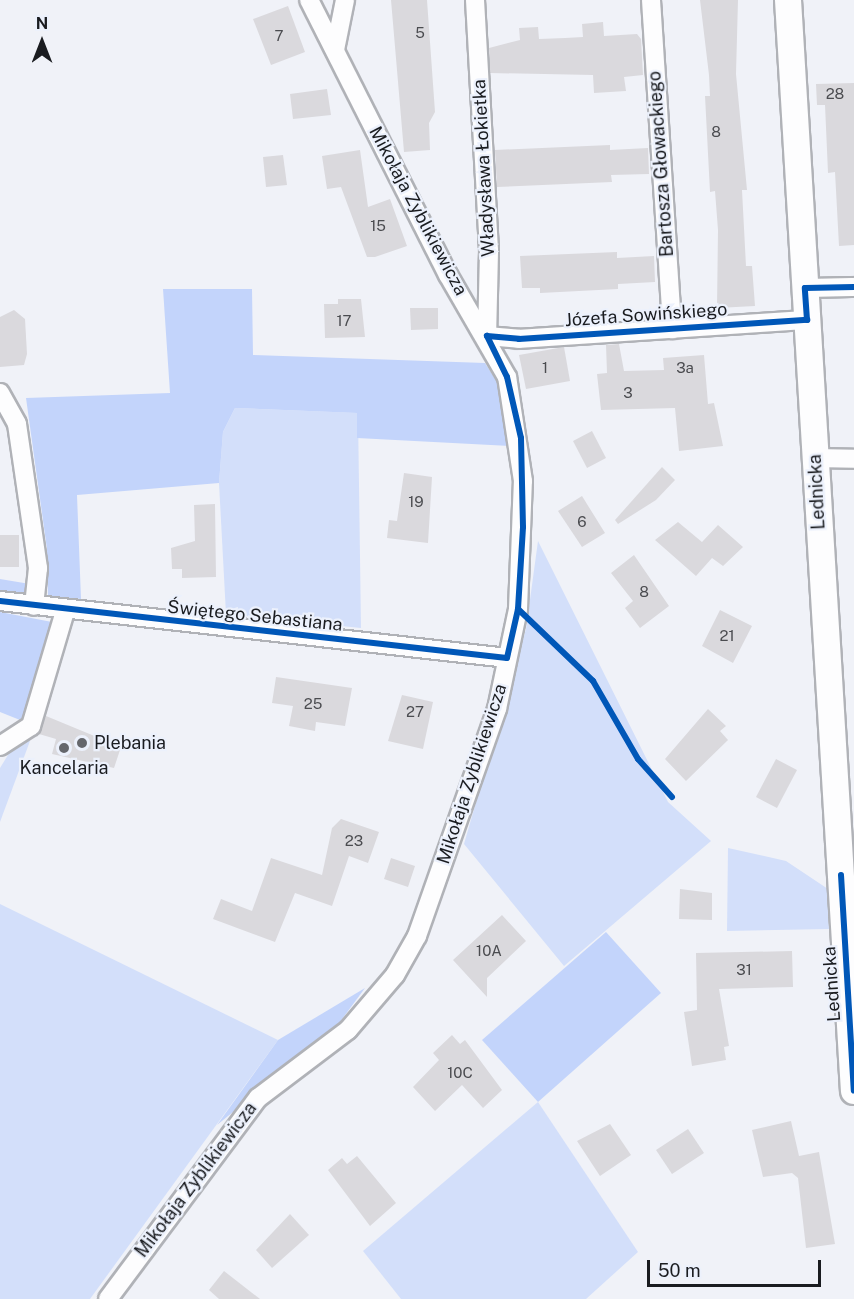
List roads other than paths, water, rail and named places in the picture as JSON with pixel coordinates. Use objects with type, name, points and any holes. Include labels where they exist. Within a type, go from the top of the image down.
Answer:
[{"type":"main road","name":"Lednicka","points":[[788,0],[854,1091]]},
{"type":"street","name":"Mikołaja Zyblikiewicza","points":[[108,1299],[258,1098],[348,1030],[395,975],[417,936],[497,709],[518,609],[523,527],[521,438],[507,377],[487,336],[448,274],[309,0]]},
{"type":"street","points":[[335,50],[345,0]]},
{"type":"street","name":"Władysława Łokietka","points":[[475,0],[489,251],[487,336]]},
{"type":"street","name":"Bartosza Głowackiego","points":[[651,0],[672,328]]},
{"type":"street","points":[[805,288],[854,287]]},
{"type":"street","name":"Józefa Sowińskiego","points":[[487,336],[807,320]]},
{"type":"street","points":[[0,393],[17,424],[38,568],[34,606]]},
{"type":"street","points":[[815,458],[854,459]]},
{"type":"street","name":"Świętego Sebastiana","points":[[0,601],[65,611],[507,658]]},
{"type":"street","points":[[0,746],[31,726],[65,611]]},
{"type":"place","name":"Plebania","points":[[82,743]]},
{"type":"place","name":"Kancelaria","points":[[64,748]]}]
